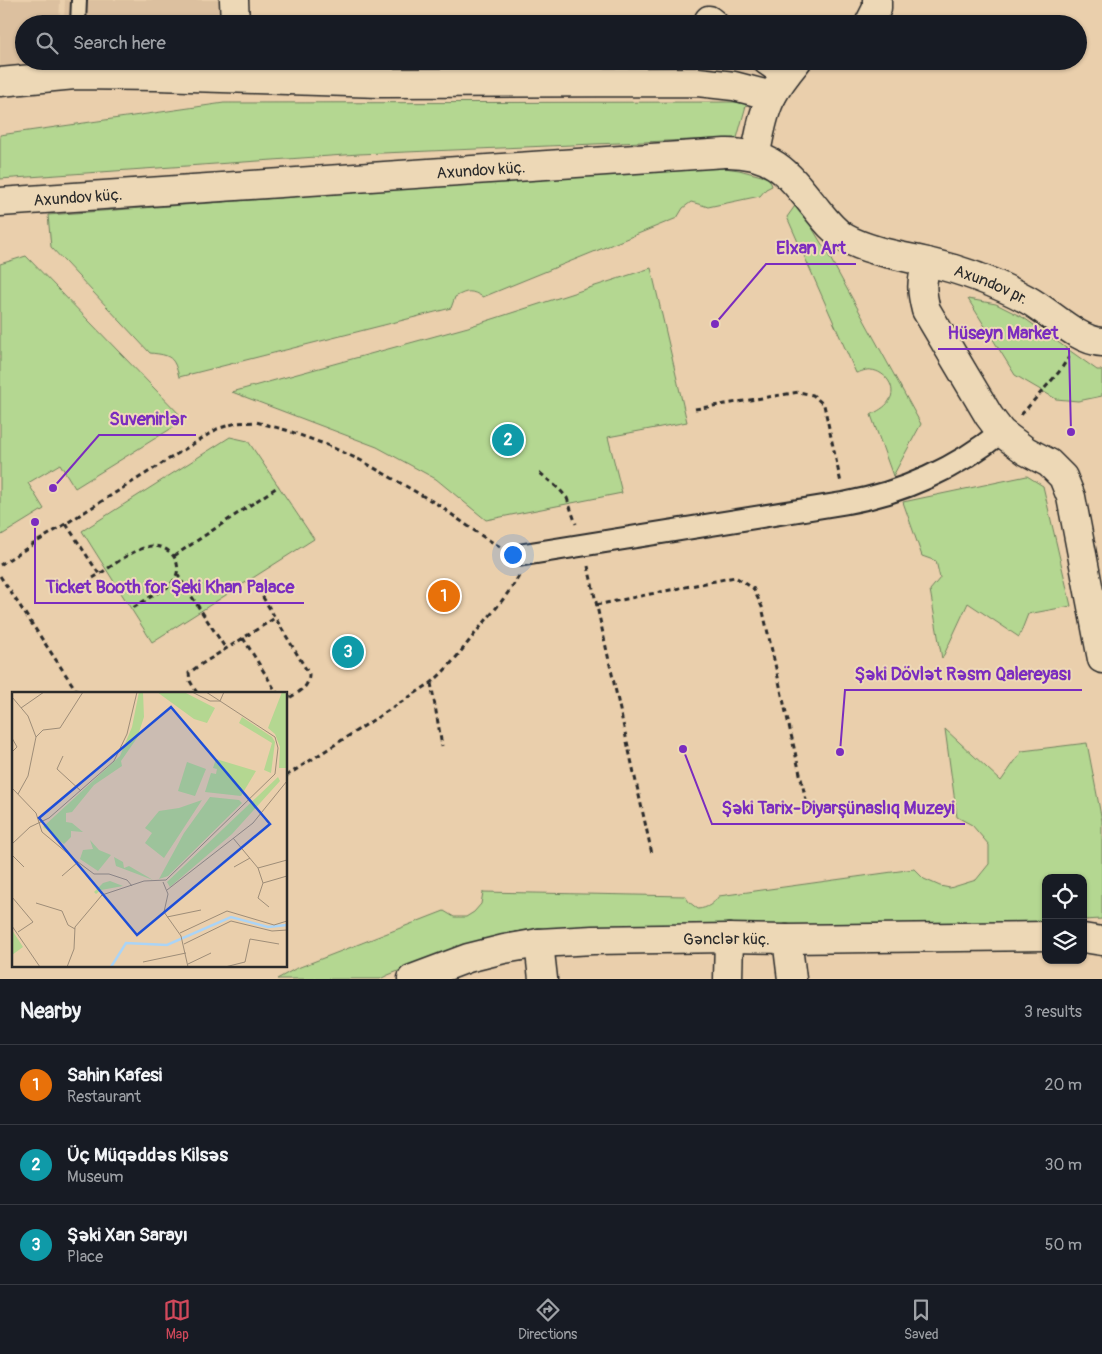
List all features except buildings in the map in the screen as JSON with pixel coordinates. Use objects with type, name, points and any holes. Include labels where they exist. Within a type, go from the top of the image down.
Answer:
[{"type":"street","points":[[234,0],[235,15]]},
{"type":"street","points":[[874,15],[877,8],[877,0]]},
{"type":"street","points":[[0,82],[65,70]]},
{"type":"street","points":[[96,70],[157,76],[236,70],[380,83],[698,82],[734,86],[781,73]]},
{"type":"street","points":[[755,156],[766,110],[781,73]]},
{"type":"street","name":"Axundov küç.","points":[[0,202],[738,153],[765,159],[778,166],[792,178],[828,223],[844,237],[862,246],[927,262]]},
{"type":"street","points":[[927,262],[922,277],[922,294],[926,310],[988,416],[1001,432],[1026,451],[1049,463],[1063,477],[1071,497],[1097,599],[1102,659]]},
{"type":"street","name":"Axundov pr.","points":[[927,262],[973,275],[998,285],[1030,301],[1092,339]]},
{"type":"street","points":[[521,555],[845,503],[875,496],[920,481],[967,457],[1001,432]]},
{"type":"street","name":"Gənclər küç.","points":[[412,979],[468,958],[539,943],[593,940],[729,938],[1042,936]]},
{"type":"street","points":[[728,979],[729,938]]},
{"type":"street","points":[[787,939],[792,979]]},
{"type":"street","points":[[1087,939],[1102,941]]},
{"type":"street","points":[[539,943],[544,979]]},
{"type":"lane","points":[[78,15],[79,0]]},
{"type":"path","points":[[1001,432],[1027,409],[1059,372],[1092,339]]},
{"type":"path","points":[[695,409],[799,392],[813,395],[824,405],[845,503]]},
{"type":"path","points":[[0,566],[217,429],[236,423],[256,422],[286,430],[327,445],[362,461],[438,504],[502,549],[521,555],[520,573],[509,592],[446,670],[431,683],[288,775]]},
{"type":"path","points":[[540,473],[567,498],[583,545],[652,854]]},
{"type":"path","points":[[174,556],[279,486]]},
{"type":"path","points":[[66,524],[99,574]]},
{"type":"path","points":[[93,578],[137,551],[148,547],[159,547],[170,552],[177,559],[178,574],[226,649]]},
{"type":"path","points":[[131,609],[170,585],[178,574]]},
{"type":"path","points":[[0,576],[77,692]]},
{"type":"path","points":[[596,605],[735,577],[752,588],[762,606],[808,809]]},
{"type":"path","points":[[258,589],[309,674],[309,682],[304,689],[288,699]]},
{"type":"path","points":[[196,692],[190,681],[189,673],[275,618]]},
{"type":"path","points":[[243,638],[276,692]]},
{"type":"path","points":[[431,683],[442,746]]},
{"type":"shaded area","points":[[0,0],[60,0],[59,15],[15,15],[16,70],[0,72]]},
{"type":"shaded area","points":[[65,0],[220,0],[220,15],[64,15]]},
{"type":"green space","points":[[747,102],[737,138],[359,154],[0,179],[0,135],[224,103]]},
{"type":"green space","points":[[709,166],[739,170],[769,178],[772,186],[766,189],[760,196],[708,207],[691,202],[683,208],[677,218],[483,297],[472,292],[463,293],[455,297],[451,308],[179,377],[173,361],[167,356],[150,353],[51,247],[48,215]]},
{"type":"green space","points":[[797,203],[829,256],[921,424],[893,476],[871,415],[889,401],[892,391],[891,386],[881,373],[876,371],[867,370],[856,373],[787,217]]},
{"type":"green space","points":[[26,256],[185,420],[75,488],[60,464],[28,483],[44,509],[0,536],[0,264]]},
{"type":"green space","points":[[651,268],[687,422],[608,437],[622,493],[486,520],[436,479],[377,447],[232,392],[468,327]]},
{"type":"green space","points":[[968,299],[996,304],[1024,318],[1097,370],[1102,370],[1102,396],[1078,401],[1056,399],[1015,375]]},
{"type":"green space","points":[[230,437],[248,441],[314,539],[152,642],[82,531]]},
{"type":"green space","points":[[1027,476],[1043,486],[1071,606],[1028,614],[1019,637],[968,603],[942,659],[930,590],[940,578],[936,561],[922,556],[903,502]]},
{"type":"green space","points":[[945,729],[1001,781],[1022,751],[1087,743],[1102,821],[1102,919],[1087,920],[1087,874],[1042,874],[1042,922],[527,930],[453,950],[380,979],[277,979],[295,969],[444,911],[454,917],[466,917],[481,904],[483,892],[685,896],[698,909],[710,905],[719,896],[914,869],[924,879],[950,888],[976,880],[989,864],[989,845],[972,825],[957,817]]},
{"type":"place","name":"Elxan Art","points":[[715,324]]},
{"type":"place","name":"Hüseyn Market","points":[[1071,432]]},
{"type":"place","name":"Üç Müqəddəs Kilsəs","points":[[508,440]]},
{"type":"place","name":"Suvenirlər","points":[[53,488]]},
{"type":"place","name":"Ticket Booth for Şeki Khan Palace","points":[[35,522]]},
{"type":"place","name":"Sahin Kafesi","points":[[444,596]]},
{"type":"place","name":"Şəki Xan Sarayı","points":[[348,652]]},
{"type":"place","name":"Şəki Tarix-Diyarşünaslıq Muzeyi","points":[[683,749]]},
{"type":"place","name":"Şəki Dövlət Rəsm Qalereyası","points":[[840,752]]}]
